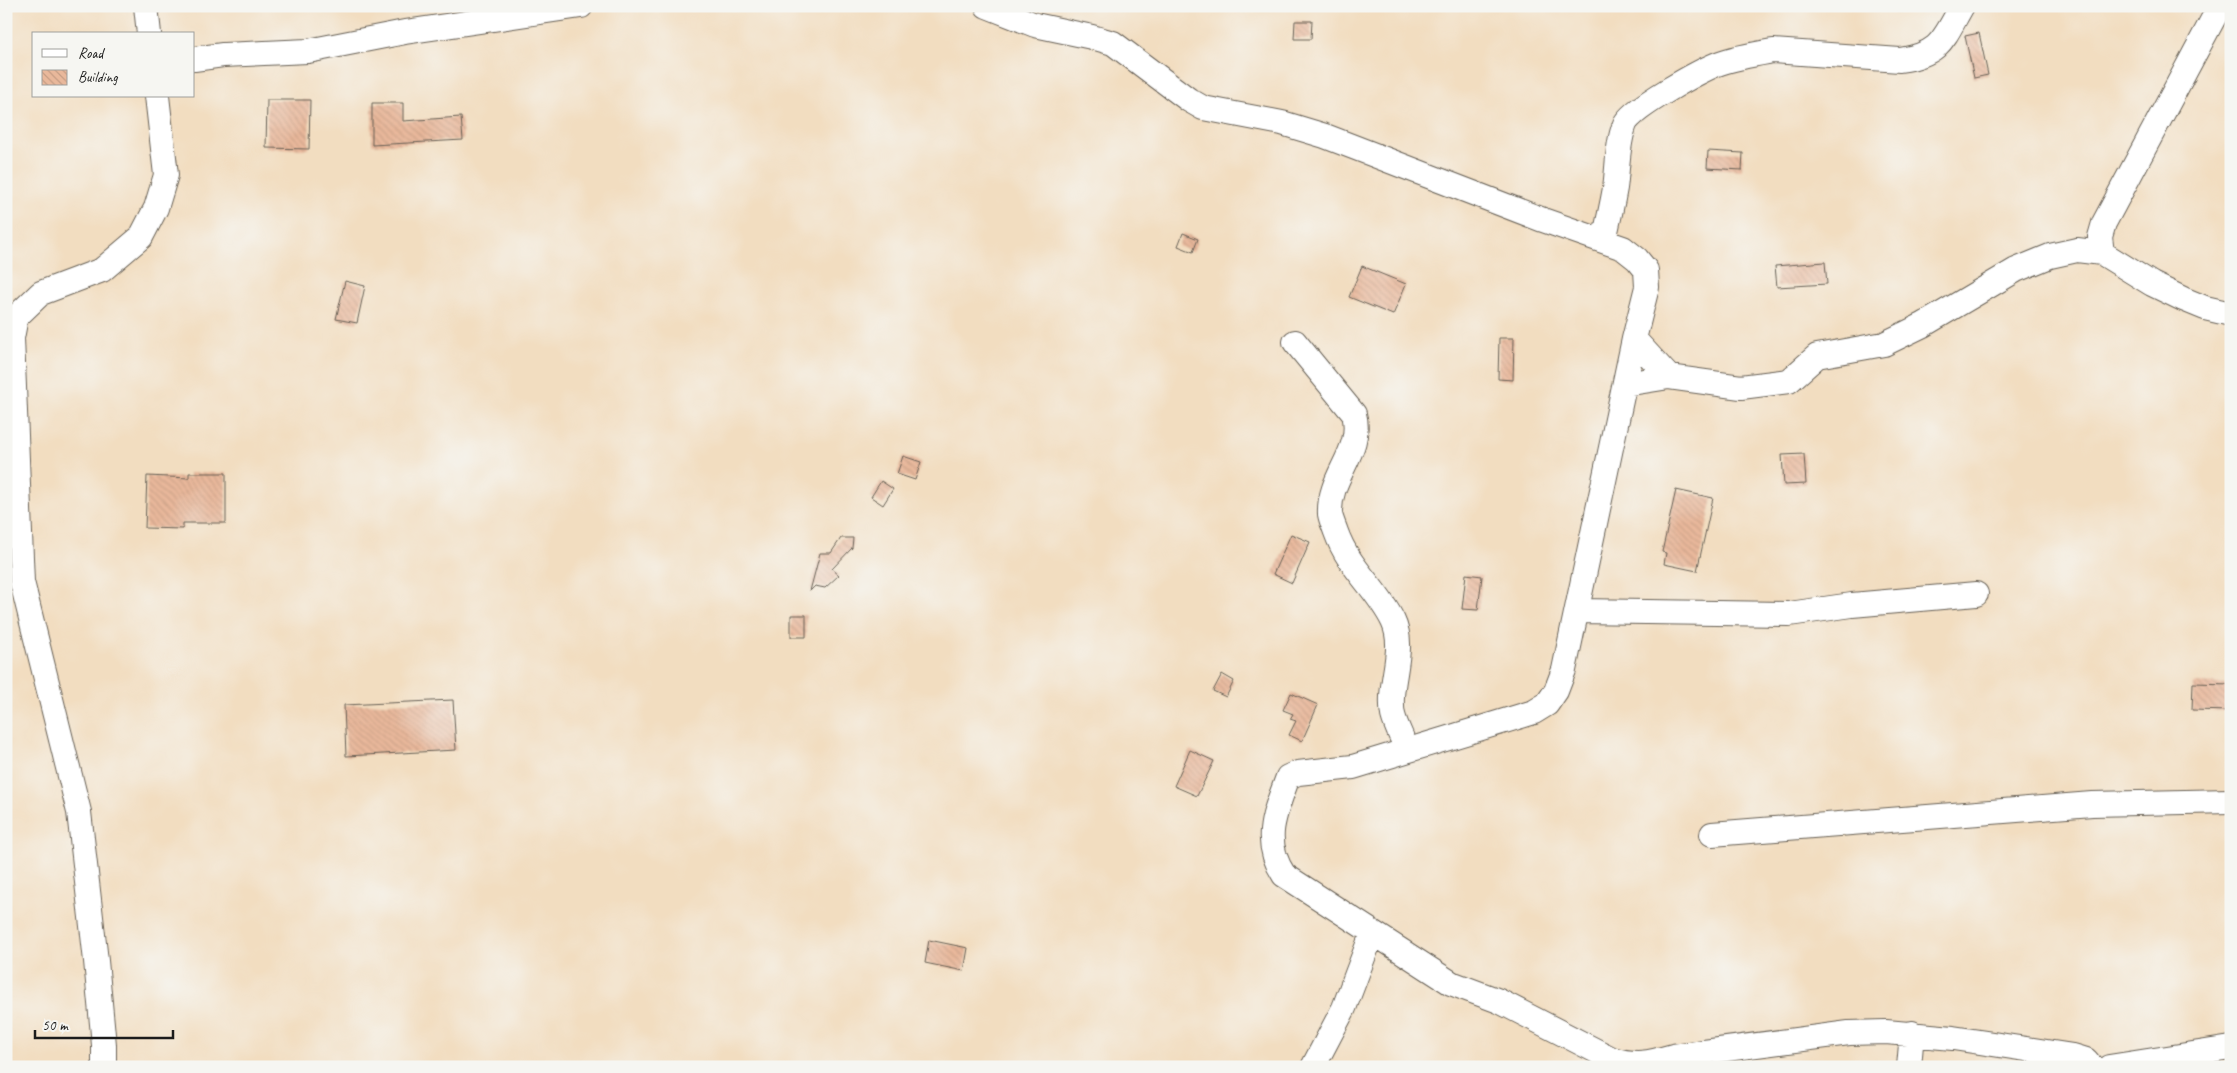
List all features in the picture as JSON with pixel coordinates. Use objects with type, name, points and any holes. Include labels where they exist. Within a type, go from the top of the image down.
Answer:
[{"type":"street","points":[[146,6],[149,32]]},
{"type":"street","points":[[195,60],[223,55],[308,51],[395,34],[581,6]]},
{"type":"street","points":[[988,6],[1035,25],[1113,43],[1189,100],[1203,108],[1282,123],[1324,136],[1543,220],[1604,240],[1623,248],[1638,259],[1646,270],[1647,287],[1634,339],[1564,670],[1556,691],[1547,704],[1534,712],[1353,766],[1293,774],[1287,778],[1276,806],[1271,842],[1274,861],[1284,875],[1372,934],[1391,942],[1417,962],[1451,983],[1499,1001],[1612,1059],[1630,1064],[1646,1064],[1673,1056],[1849,1033],[1912,1033],[2073,1056],[2086,1060],[2092,1067]]},
{"type":"street","points":[[1604,240],[1615,188],[1621,135],[1625,121],[1634,113],[1694,75],[1722,62],[1773,51],[1900,60],[1916,57],[1928,53],[1939,46],[1962,6]]},
{"type":"street","points":[[2102,253],[2100,237],[2104,223],[2220,6]]},
{"type":"street","points":[[104,1067],[104,1045],[96,961],[79,812],[22,582],[12,338],[16,317],[42,293],[102,270],[141,237],[156,208],[166,175],[157,98]]},
{"type":"street","points":[[1625,384],[1670,377],[1741,387],[1789,381],[1817,356],[1884,344],[1923,326],[2016,270],[2050,256],[2076,250],[2102,253],[2152,284],[2183,299],[2205,308],[2231,314]]},
{"type":"street","points":[[1634,339],[1670,377]]},
{"type":"street","points":[[1295,342],[1354,414],[1358,427],[1351,451],[1331,494],[1330,516],[1348,560],[1381,601],[1394,622],[1398,646],[1392,686],[1393,715],[1407,750]]},
{"type":"street","points":[[1577,611],[1789,614],[1852,605],[1976,594]]},
{"type":"street","points":[[1712,834],[2092,804],[2231,801]]},
{"type":"street","points":[[1312,1067],[1341,1015],[1372,934]]},
{"type":"street","points":[[1909,1067],[1912,1033]]},
{"type":"street","points":[[2109,1067],[2231,1048]]},
{"type":"building","points":[[1295,21],[1312,21],[1311,39],[1294,39]]},
{"type":"building","points":[[1979,33],[1988,75],[1974,78],[1965,36]]},
{"type":"building","points":[[267,100],[310,100],[309,149],[266,148]]},
{"type":"building","points":[[372,103],[403,103],[403,121],[461,117],[463,140],[372,145]]},
{"type":"building","points":[[1708,151],[1743,153],[1742,170],[1707,168]]},
{"type":"building","points":[[1183,233],[1198,239],[1193,252],[1178,246]]},
{"type":"building","points":[[1825,262],[1827,284],[1777,287],[1775,266]]},
{"type":"building","points":[[1362,266],[1406,284],[1393,315],[1349,297]]},
{"type":"building","points":[[345,281],[365,286],[357,323],[336,319]]},
{"type":"building","points":[[1499,338],[1514,338],[1513,380],[1498,379]]},
{"type":"building","points":[[1804,454],[1806,484],[1784,485],[1782,455]]},
{"type":"building","points":[[903,456],[921,462],[915,480],[897,474]]},
{"type":"building","points":[[189,473],[226,473],[226,523],[183,523],[183,529],[145,528],[147,476],[189,478]]},
{"type":"building","points":[[881,481],[893,489],[883,505],[871,497]]},
{"type":"building","points":[[1676,490],[1713,498],[1697,571],[1664,564],[1666,553],[1662,552]]},
{"type":"building","points":[[1291,534],[1310,542],[1292,583],[1273,574]]},
{"type":"building","points":[[841,538],[853,538],[852,548],[832,569],[839,575],[825,588],[815,586],[810,591],[820,553],[831,553]]},
{"type":"building","points":[[1466,574],[1482,576],[1478,610],[1462,609]]},
{"type":"building","points":[[791,615],[806,615],[806,637],[791,637]]},
{"type":"building","points":[[1222,674],[1234,681],[1226,697],[1213,691]]},
{"type":"building","points":[[2193,683],[2231,684],[2231,711],[2192,710]]},
{"type":"building","points":[[1291,693],[1318,705],[1302,741],[1289,735],[1296,721],[1290,719],[1293,714],[1283,710]]},
{"type":"building","points":[[453,700],[456,750],[346,756],[344,705]]},
{"type":"building","points":[[1190,750],[1214,761],[1197,796],[1174,786]]},
{"type":"building","points":[[929,940],[968,948],[964,971],[925,963]]}]
